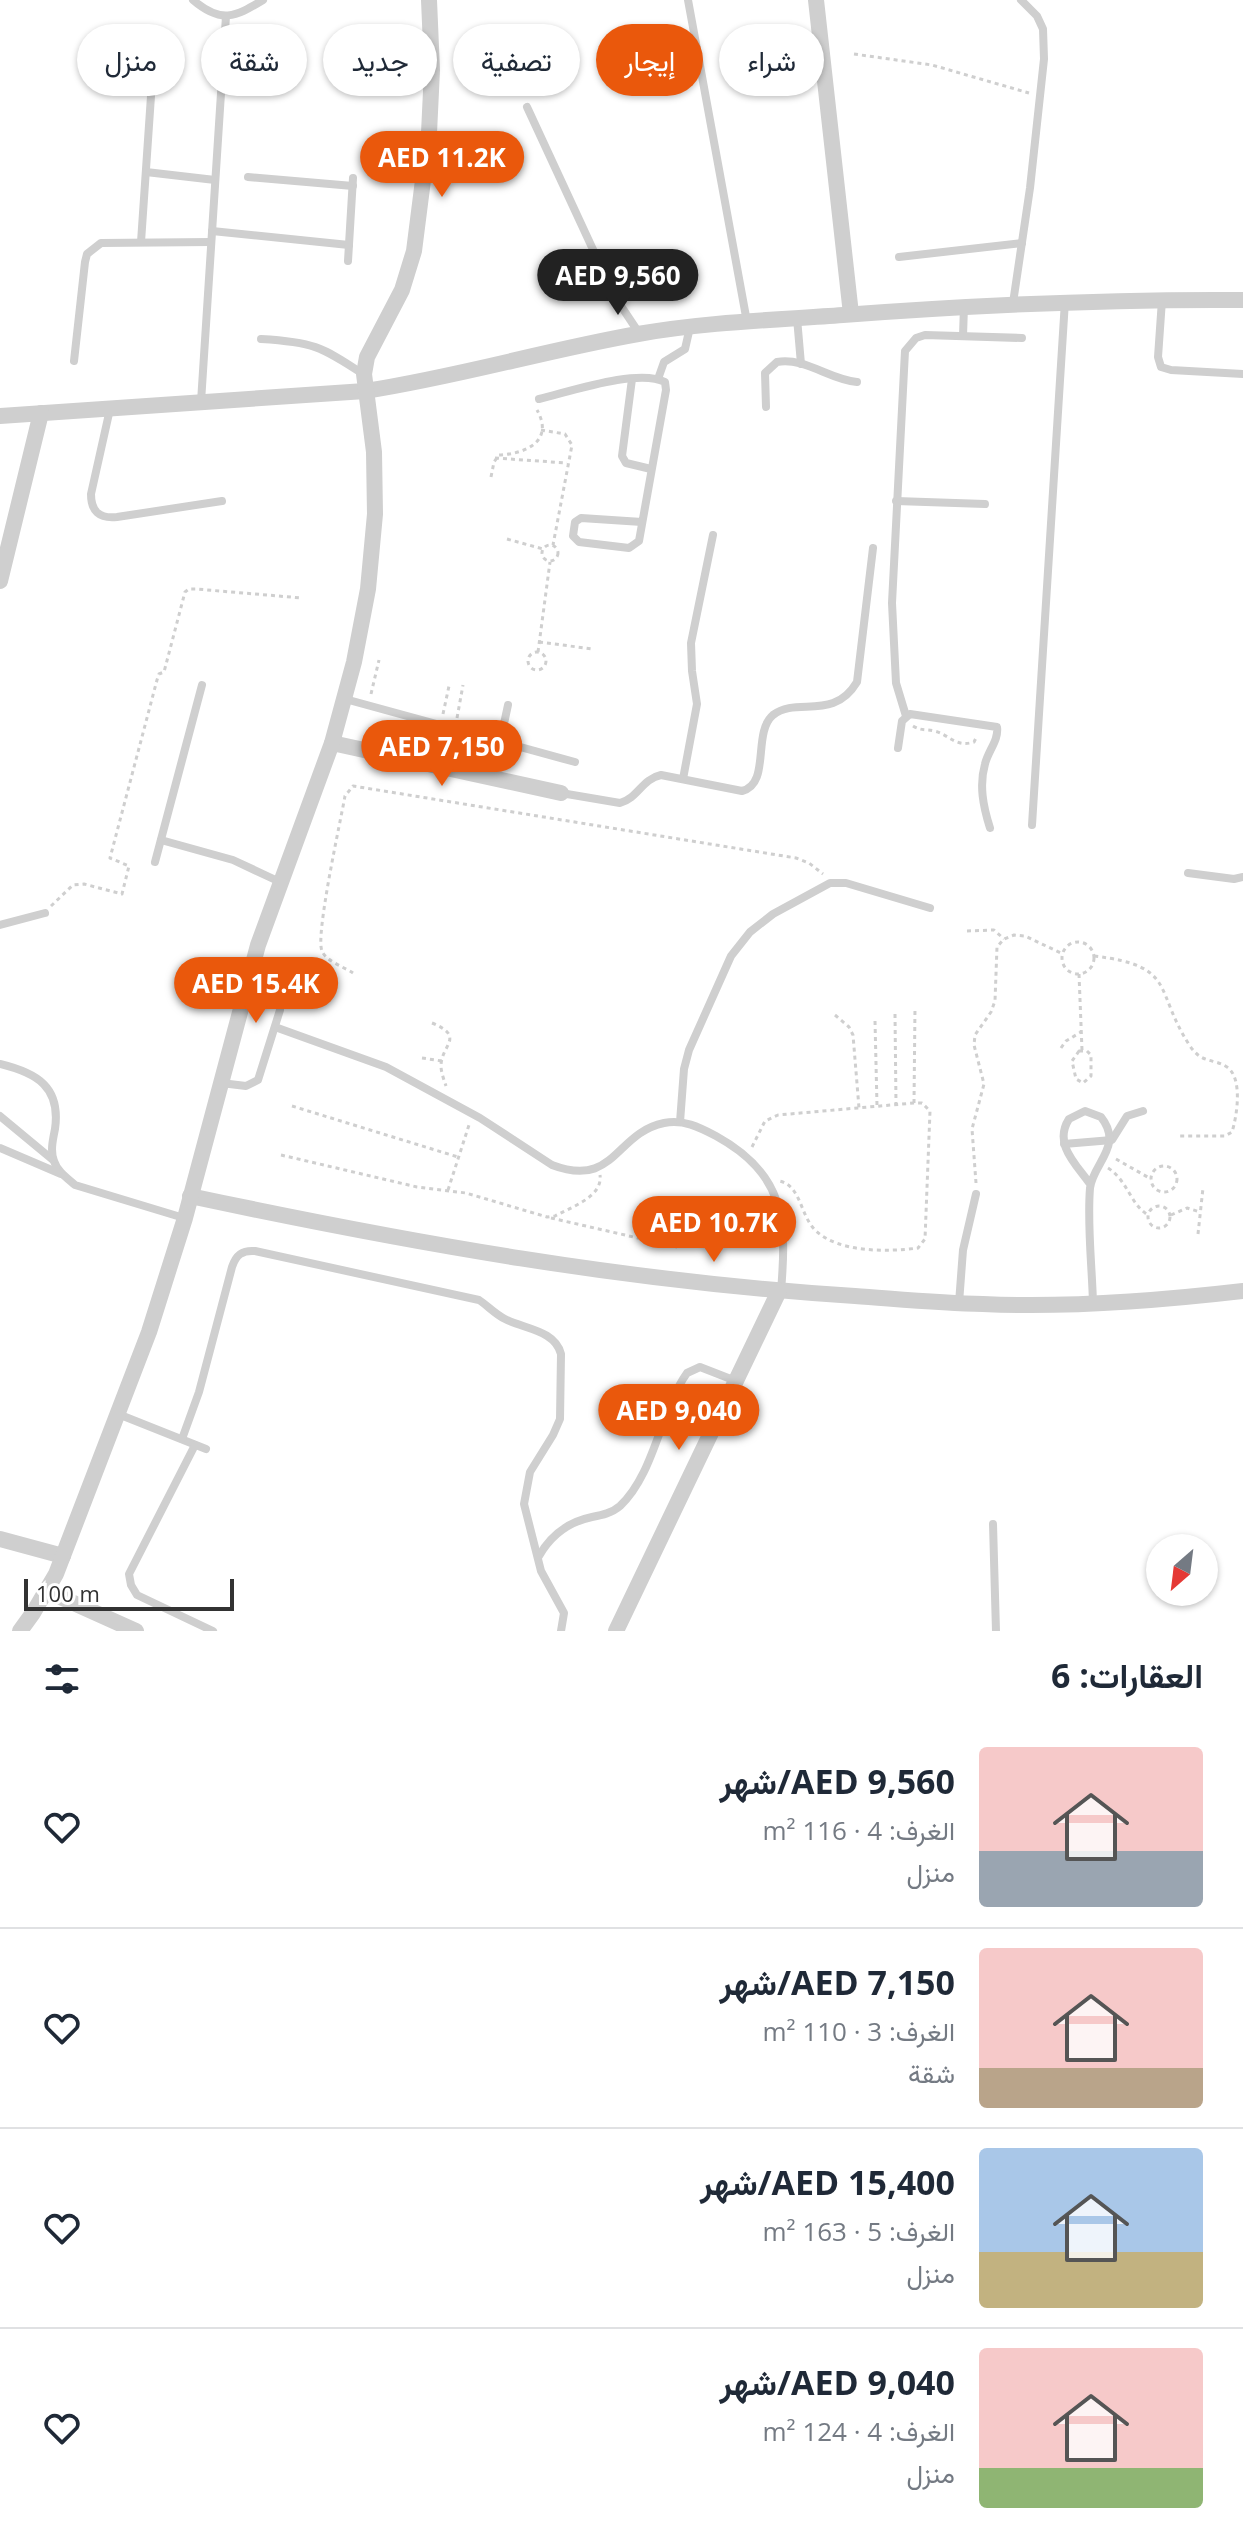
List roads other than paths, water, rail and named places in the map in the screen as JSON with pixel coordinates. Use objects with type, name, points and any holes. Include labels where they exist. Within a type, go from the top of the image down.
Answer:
[{"type":"street","points":[[20,1631],[47,1591],[63,1556],[149,1332],[185,1218],[258,945],[332,743],[344,699],[368,589],[375,514],[374,452],[364,374],[367,357],[402,290],[414,251],[429,133],[432,70],[429,0]]},
{"type":"street","points":[[816,0],[851,314]]},
{"type":"street","points":[[0,416],[365,391],[419,383],[640,333],[690,327],[1013,303],[1243,300]]},
{"type":"street","points":[[0,581],[41,413]]},
{"type":"street","points":[[332,743],[561,793]]},
{"type":"street","points":[[190,1196],[486,1255],[635,1276],[780,1291],[959,1303],[1093,1303],[1243,1291]]},
{"type":"street","points":[[616,1631],[780,1291]]},
{"type":"street","points":[[0,1539],[63,1556]]},
{"type":"street","points":[[47,1591],[136,1631]]},
{"type":"lane","points":[[193,0],[206,10],[226,16],[245,12],[263,0]]},
{"type":"lane","points":[[688,0],[747,322]]},
{"type":"lane","points":[[1013,303],[1044,59],[1043,29],[1037,16],[1021,0]]},
{"type":"lane","points":[[201,402],[226,16]]},
{"type":"lane","points":[[141,242],[151,96]]},
{"type":"lane","points":[[527,107],[623,313],[640,333]]},
{"type":"lane","points":[[146,172],[215,180]]},
{"type":"lane","points":[[248,177],[353,182],[348,261]]},
{"type":"lane","points":[[212,231],[349,245]]},
{"type":"lane","points":[[74,361],[87,254],[101,243],[211,242]]},
{"type":"lane","points":[[899,257],[1022,243]]},
{"type":"lane","points":[[1162,299],[1158,357],[1161,367],[1243,374]]},
{"type":"lane","points":[[1032,825],[1065,301]]},
{"type":"lane","points":[[963,336],[964,306]]},
{"type":"lane","points":[[797,318],[801,364]]},
{"type":"lane","points":[[658,379],[664,362],[685,349],[690,327]]},
{"type":"lane","points":[[898,748],[900,726],[906,716],[894,665],[893,572],[905,351],[916,338],[925,335],[1022,338]]},
{"type":"lane","points":[[261,339],[307,343],[324,348],[364,374]]},
{"type":"lane","points":[[766,407],[765,373],[770,366],[786,360],[836,379],[857,382]]},
{"type":"lane","points":[[632,379],[622,456],[626,463],[651,469]]},
{"type":"lane","points":[[539,399],[632,379],[665,382],[667,386],[639,541],[633,547],[579,542],[573,536],[575,522],[581,518],[642,522]]},
{"type":"lane","points":[[110,408],[91,494],[91,504],[96,513],[106,518],[117,517],[222,501]]},
{"type":"lane","points":[[896,501],[985,504]]},
{"type":"lane","points":[[683,779],[697,704],[691,643],[713,535]]},
{"type":"lane","points":[[561,793],[620,803],[630,800],[650,777],[661,775],[748,790],[757,779],[765,725],[771,717],[780,711],[832,704],[851,692],[859,671],[873,548]]},
{"type":"lane","points":[[155,862],[202,685]]},
{"type":"lane","points":[[344,699],[575,762]]},
{"type":"lane","points":[[500,742],[508,705]]},
{"type":"lane","points":[[906,716],[993,725],[998,731],[982,774],[982,800],[990,828]]},
{"type":"lane","points":[[161,840],[233,860],[281,882]]},
{"type":"lane","points":[[1188,873],[1234,879],[1243,877]]},
{"type":"lane","points":[[680,1122],[684,1069],[689,1050],[731,956],[761,922],[830,883],[846,883],[930,908]]},
{"type":"lane","points":[[0,925],[45,913]]},
{"type":"lane","points":[[220,1083],[246,1086],[258,1080],[280,1010]]},
{"type":"lane","points":[[275,1027],[386,1067],[472,1113],[552,1165],[569,1171],[588,1171],[604,1165],[649,1127],[680,1122],[717,1136],[747,1158],[768,1182],[783,1218],[785,1239],[780,1291]]},
{"type":"lane","points":[[0,1064],[40,1079],[51,1092],[56,1109],[53,1160]]},
{"type":"lane","points":[[1090,1184],[1064,1144],[1062,1135],[1069,1119],[1085,1111],[1107,1124],[1109,1141],[1106,1154],[1090,1184],[1093,1303]]},
{"type":"lane","points":[[1064,1144],[1109,1141],[1116,1137],[1127,1116],[1143,1111]]},
{"type":"lane","points":[[0,1116],[53,1160],[62,1174],[75,1185],[185,1218]]},
{"type":"lane","points":[[0,1148],[62,1174]]},
{"type":"lane","points":[[959,1303],[963,1250],[976,1194]]},
{"type":"lane","points":[[182,1439],[199,1392],[234,1261],[242,1252],[255,1251],[470,1296],[503,1318],[550,1337],[560,1347],[560,1419],[530,1472],[525,1493],[526,1514],[545,1582],[564,1613],[561,1631]]},
{"type":"lane","points":[[539,1557],[550,1538],[571,1524],[604,1515],[620,1506],[634,1487],[653,1450],[680,1385],[693,1368],[707,1369],[736,1381]]},
{"type":"lane","points":[[118,1414],[206,1449]]},
{"type":"lane","points":[[195,1445],[129,1574],[137,1595],[213,1631]]},
{"type":"lane","points":[[993,1524],[996,1631]]},
{"type":"lane","points":[[534,1535],[550,1538]]}]
